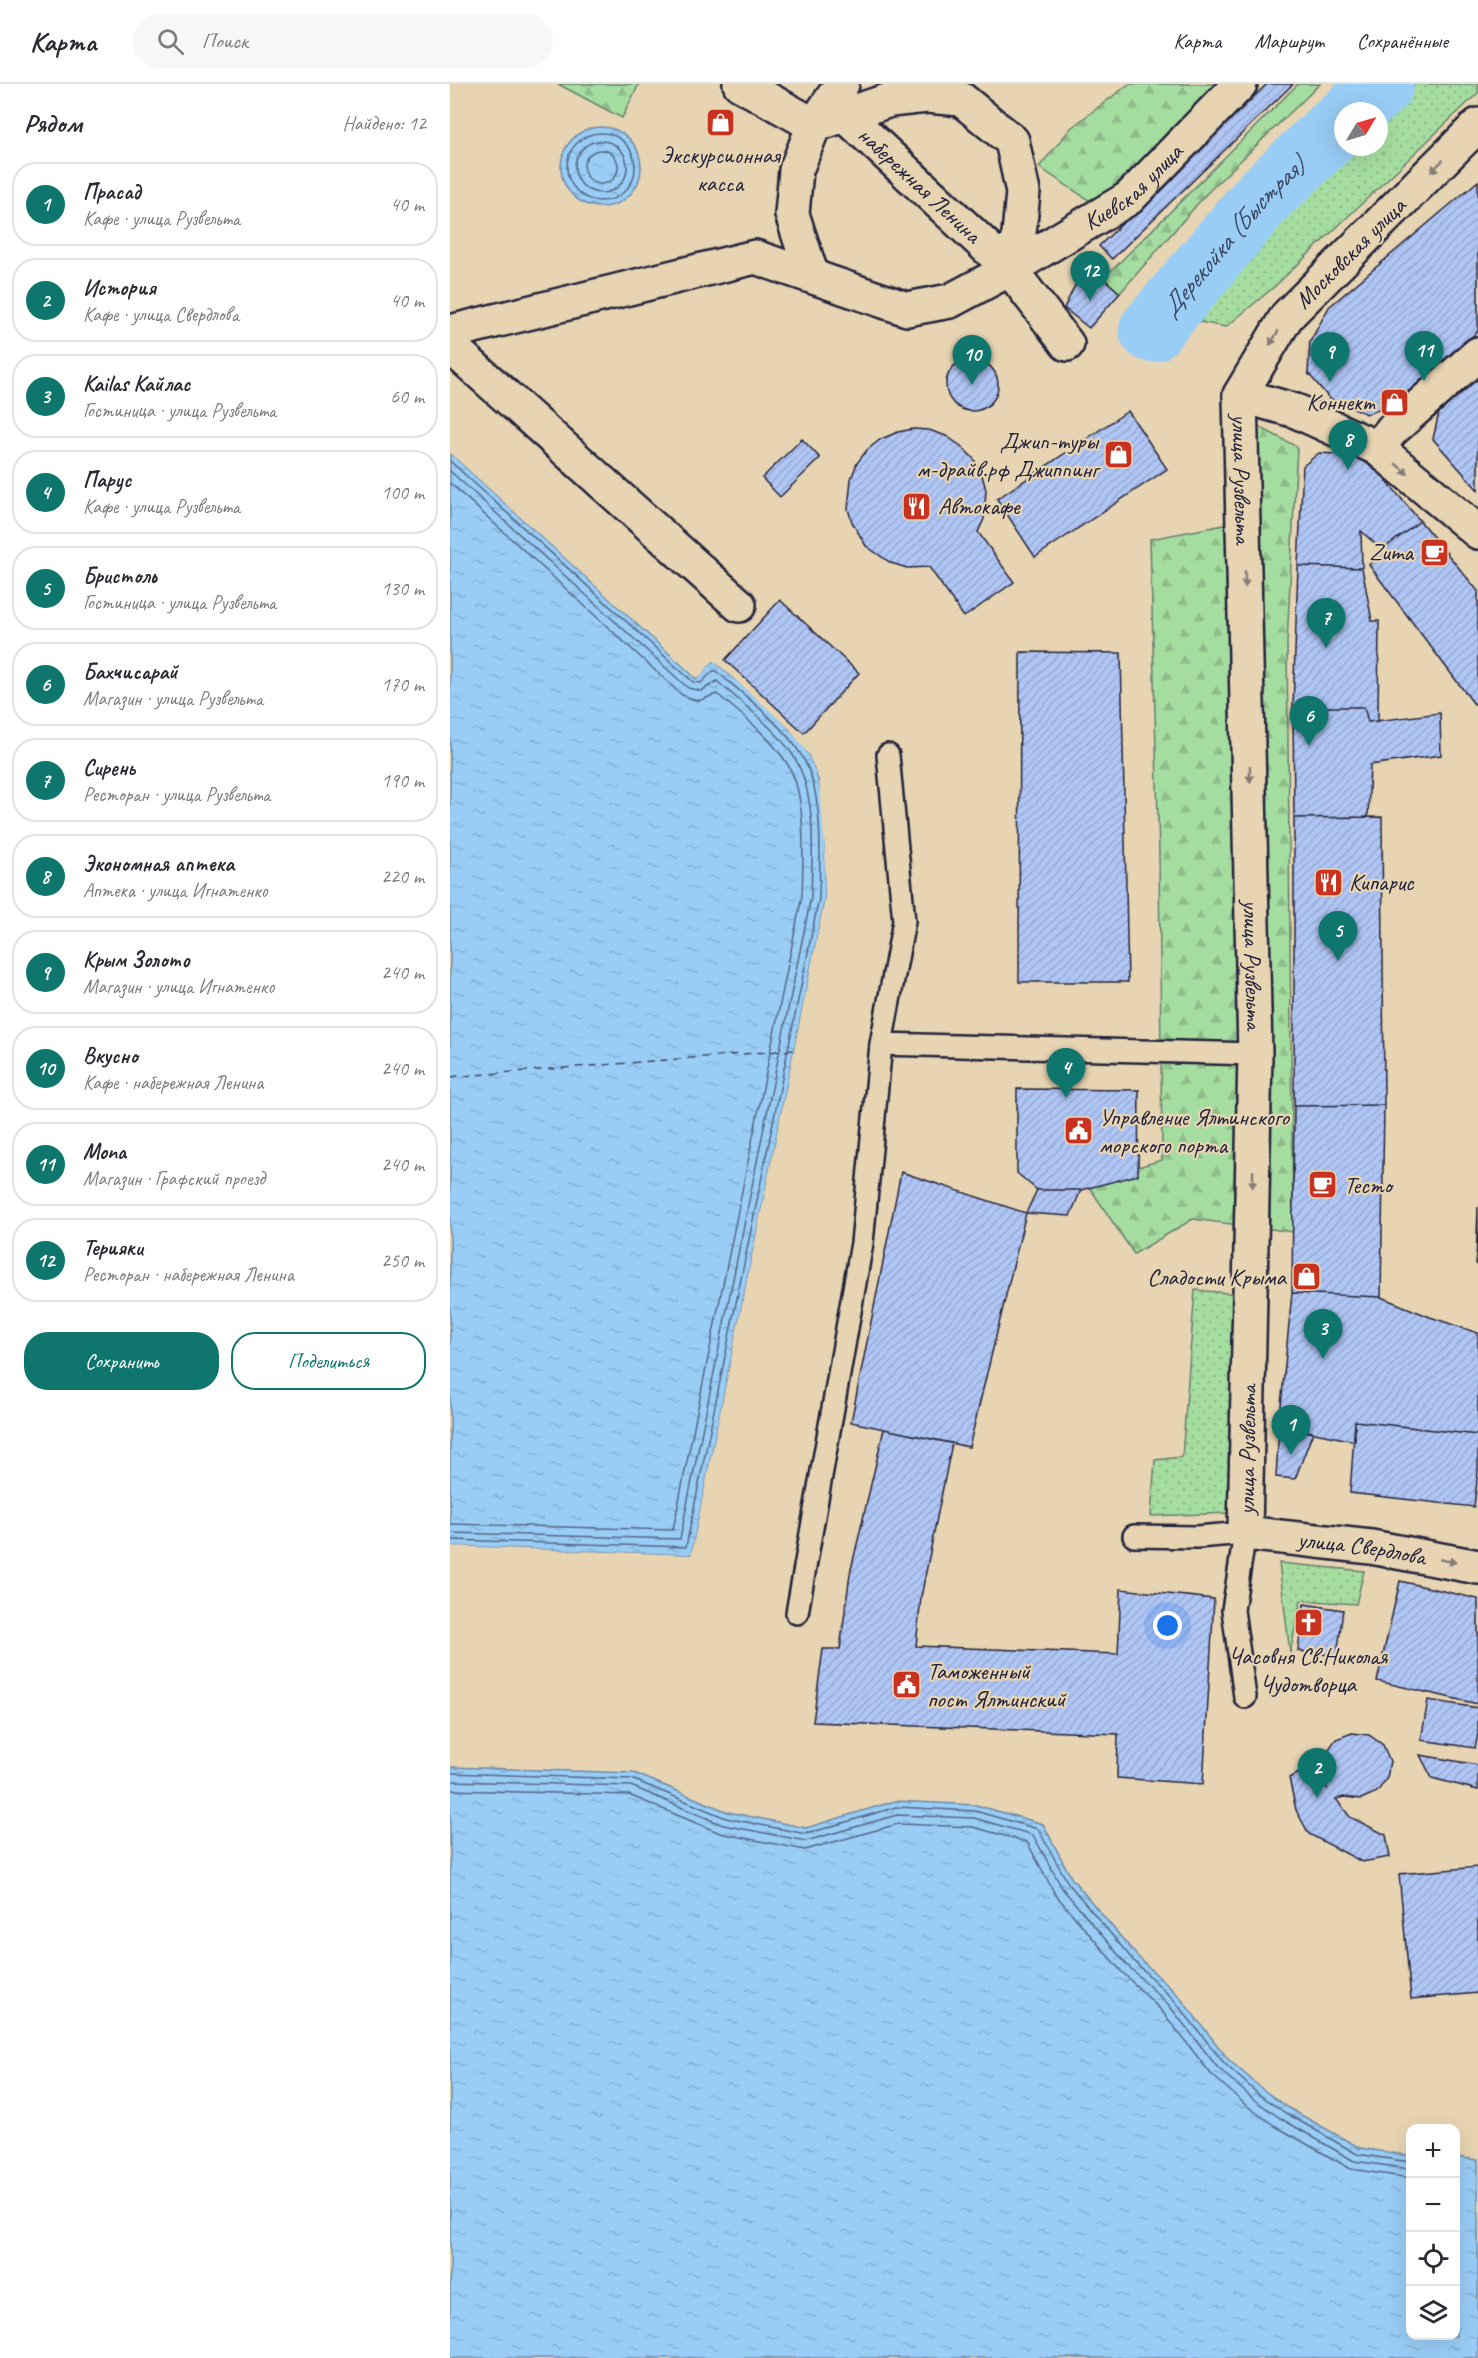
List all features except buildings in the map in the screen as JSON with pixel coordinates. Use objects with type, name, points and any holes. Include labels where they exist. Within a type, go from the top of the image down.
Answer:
[{"type":"street","points":[[740,84],[814,125]]},
{"type":"street","name":"Киевская улица","points":[[450,332],[755,257],[907,309],[950,301],[1010,269],[1129,198],[1240,84]]},
{"type":"street","points":[[812,276],[792,214],[796,171],[814,125],[843,100],[890,100],[927,96],[961,99],[1012,141],[1023,192],[1019,234],[1010,269]]},
{"type":"street","name":"набережная Ленина","points":[[843,100],[1010,269],[1067,344]]},
{"type":"street","name":"Московская улица","points":[[1240,395],[1287,316],[1478,125]]},
{"type":"street","points":[[450,346],[739,605]]},
{"type":"street","points":[[1377,448],[1392,430],[1478,354]]},
{"type":"street","points":[[1240,395],[1296,411],[1377,448],[1478,532]]},
{"type":"street","name":"улица Рузвельта","points":[[1240,395],[1256,1054],[1245,1533]]},
{"type":"street","name":"улица Свердлова","points":[[1245,1533],[1371,1547],[1478,1567]]},
{"type":"lane","points":[[797,1613],[862,1243],[881,1044],[904,921],[888,755]]},
{"type":"lane","points":[[881,1044],[1256,1054]]},
{"type":"lane","points":[[1134,1536],[1245,1533],[1233,1610],[1245,1697]]},
{"type":"green space","points":[[558,84],[639,84],[622,118]]},
{"type":"green space","points":[[1129,84],[1221,84],[1102,209],[1039,167],[1071,128]]},
{"type":"green space","points":[[1298,84],[1320,84],[1207,193],[1120,293],[1104,279],[1083,269],[1093,261],[1111,271]]},
{"type":"green space","points":[[1415,84],[1478,84],[1478,93],[1274,287],[1226,327],[1194,321],[1301,200],[1344,156],[1388,156],[1388,112]]},
{"type":"green space","points":[[1241,417],[1297,447],[1287,643],[1293,1232],[1193,1219],[1134,1254],[1086,1182],[1162,1160],[1159,854],[1150,539],[1224,525]]},
{"type":"green space","points":[[1195,1290],[1238,1294],[1231,1513],[1151,1516],[1155,1460],[1182,1457]]},
{"type":"green space","points":[[1279,1563],[1364,1571],[1356,1604],[1301,1600],[1290,1653]]},
{"type":"water","points":[[601,127],[616,130],[629,139],[638,152],[641,167],[638,182],[629,195],[616,204],[601,207],[586,204],[573,195],[564,182],[561,167],[564,152],[573,139],[586,130]]},
{"type":"water","points":[[450,453],[697,679],[713,661],[770,709],[802,744],[810,757],[821,790],[826,845],[825,898],[691,1555],[450,1546]]},
{"type":"water","points":[[450,1767],[634,1773],[728,1812],[806,1828],[895,1801],[976,1805],[1043,1824],[1072,1879],[1137,1956],[1178,1995],[1228,2059],[1262,2089],[1287,2107],[1360,2148],[1406,2155],[1406,2340],[1460,2340],[1460,2158],[1478,2160],[1478,2358],[450,2358]]},
{"type":"pier","points":[[450,450],[697,675],[713,658],[724,666],[791,726],[812,754],[822,779],[828,848],[828,899],[692,1558],[450,1549],[450,1546],[691,1555],[825,898],[825,848],[819,780],[809,755],[789,728],[722,668],[713,661],[698,679],[450,453]]},
{"type":"waterway","name":"Дерекойка (Быстрая)","points":[[1363,102],[1382,84]]},
{"type":"waterway","name":"Дерекойка (Быстрая)","points":[[1151,330],[1264,196],[1334,130]]},
{"type":"ferry route","points":[[450,1077],[793,1050]]},
{"type":"place","name":"Экскурсионная касса","points":[[720,122]]},
{"type":"place","name":"Терияки","points":[[1090,301]]},
{"type":"place","name":"Mona","points":[[1424,381]]},
{"type":"place","name":"Крым Золото","points":[[1330,382]]},
{"type":"place","name":"Вкусно","points":[[972,385]]},
{"type":"place","name":"Коннект","points":[[1395,402]]},
{"type":"place","name":"Джип-туры м-драйв.рф Джиппинг","points":[[1119,455]]},
{"type":"place","name":"Экономная аптека","points":[[1348,470]]},
{"type":"place","name":"Автокафе","points":[[917,506]]},
{"type":"place","name":"Zuma","points":[[1434,552]]},
{"type":"place","name":"Сирень","points":[[1326,648]]},
{"type":"place","name":"Бахчисарай","points":[[1309,746]]},
{"type":"place","name":"Кипариc","points":[[1328,882]]},
{"type":"place","name":"Бристоль","points":[[1338,961]]},
{"type":"place","name":"Парус","points":[[1066,1098]]},
{"type":"place","name":"Управление Ялтинского морского порта","points":[[1078,1131]]},
{"type":"place","name":"Тесто","points":[[1323,1185]]},
{"type":"place","name":"Сладости Крыма","points":[[1307,1277]]},
{"type":"place","name":"Kailas Кайлас","points":[[1323,1359]]},
{"type":"place","name":"Прасад","points":[[1291,1455]]},
{"type":"place","name":"Часовня Св.Николая Чудотворца","points":[[1308,1623]]},
{"type":"place","name":"Таможенный пост Ялтинский","points":[[906,1685]]},
{"type":"place","name":"История","points":[[1317,1798]]}]
